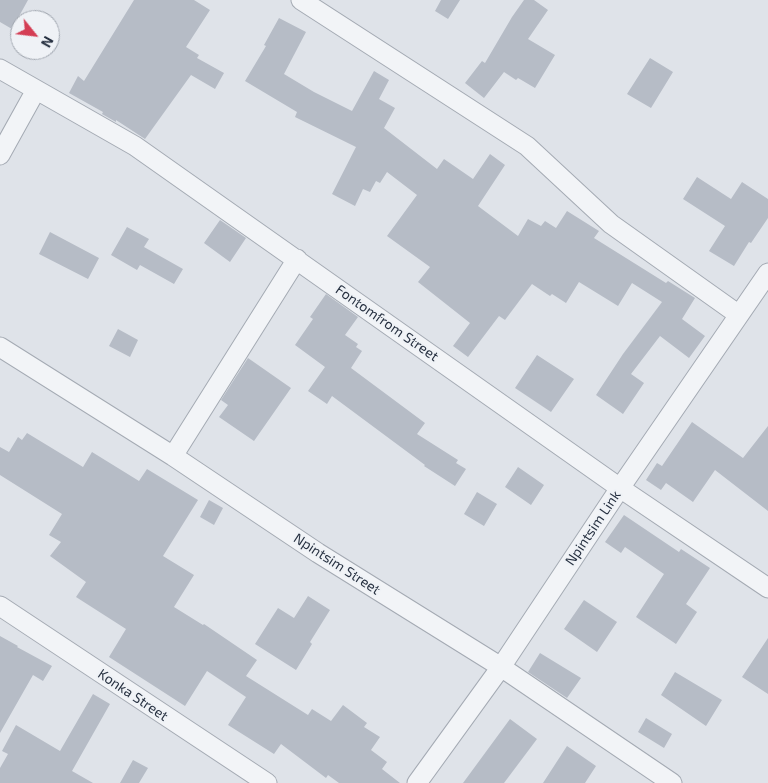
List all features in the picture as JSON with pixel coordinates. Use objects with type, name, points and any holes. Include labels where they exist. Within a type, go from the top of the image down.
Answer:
[{"type":"street","points":[[301,0],[527,146],[611,224],[739,315]]},
{"type":"street","name":"Fontomfrom Street","points":[[0,69],[135,146],[620,488],[768,588]]},
{"type":"street","points":[[0,154],[36,90]]},
{"type":"street","points":[[173,456],[297,259]]},
{"type":"street","name":"Npintsim Link","points":[[417,783],[501,667],[620,488],[768,272]]},
{"type":"street","name":"Npintsim Street","points":[[0,347],[173,456],[318,553],[501,667],[672,783]]},
{"type":"street","name":"Konka Street","points":[[0,606],[267,783]]},
{"type":"building","points":[[0,0],[28,0],[22,10],[10,10],[10,28],[0,22]]},
{"type":"building","points":[[134,0],[194,0],[210,10],[186,47],[199,55],[197,58],[224,73],[215,89],[191,75],[145,139],[69,93],[78,76],[84,81]]},
{"type":"building","points":[[441,0],[460,0],[448,19],[435,11]]},
{"type":"building","points":[[524,0],[534,0],[548,10],[528,39],[555,55],[535,88],[518,78],[516,80],[504,72],[484,98],[465,83],[482,61],[485,63]]},
{"type":"building","points":[[279,18],[306,32],[284,74],[352,111],[374,71],[389,80],[379,99],[395,108],[384,128],[437,169],[444,159],[473,179],[490,154],[505,165],[478,206],[518,236],[528,219],[541,226],[545,221],[556,228],[567,211],[599,231],[594,238],[666,283],[668,281],[695,298],[682,319],[705,336],[689,358],[660,336],[631,374],[644,383],[623,414],[596,395],[623,354],[662,302],[632,283],[618,306],[579,282],[566,303],[552,294],[550,296],[532,284],[505,320],[499,316],[468,357],[453,346],[470,323],[418,282],[430,267],[387,236],[417,195],[387,172],[380,183],[376,181],[370,192],[363,189],[355,206],[332,194],[356,147],[295,117],[297,112],[245,81],[266,46],[264,45]]},
{"type":"building","points":[[650,58],[673,72],[651,108],[627,94]]},
{"type":"building","points":[[697,177],[731,199],[742,182],[768,199],[768,218],[751,243],[749,242],[734,266],[709,251],[725,226],[683,199]]},
{"type":"building","points":[[220,220],[246,238],[230,262],[204,243]]},
{"type":"building","points":[[127,227],[149,239],[144,247],[183,269],[174,284],[140,265],[137,270],[111,255]]},
{"type":"building","points":[[50,232],[99,258],[88,279],[39,254]]},
{"type":"building","points":[[326,294],[358,317],[345,335],[358,344],[356,347],[362,351],[351,368],[425,423],[417,434],[458,460],[456,463],[466,469],[455,486],[424,466],[332,396],[327,404],[308,391],[325,367],[295,345],[313,319],[310,317]]},
{"type":"building","points":[[118,329],[138,340],[130,357],[109,346]]},
{"type":"building","points":[[537,355],[574,379],[551,412],[515,388]]},
{"type":"building","points":[[248,358],[291,388],[254,441],[219,417],[228,405],[221,400]]},
{"type":"building","points":[[692,422],[743,458],[768,426],[768,511],[715,470],[693,502],[666,483],[661,490],[646,480],[657,463],[662,466]]},
{"type":"building","points":[[27,433],[83,467],[92,452],[139,481],[147,469],[198,500],[163,556],[194,575],[174,607],[204,624],[257,660],[246,676],[308,715],[312,709],[331,721],[343,705],[367,723],[364,727],[380,737],[371,750],[387,762],[382,769],[400,783],[339,783],[328,775],[326,778],[281,744],[274,754],[228,725],[246,697],[207,671],[185,706],[109,657],[126,629],[76,597],[86,582],[50,556],[61,542],[49,535],[62,514],[0,475],[0,447],[9,452],[18,437],[22,440]]},
{"type":"building","points":[[518,467],[544,485],[531,505],[505,487]]},
{"type":"building","points":[[477,492],[497,504],[484,526],[464,514]]},
{"type":"building","points":[[209,500],[223,508],[214,525],[200,517]]},
{"type":"building","points":[[624,515],[679,552],[681,549],[710,568],[686,604],[697,612],[676,644],[636,617],[664,574],[625,547],[621,553],[605,542]]},
{"type":"building","points":[[308,596],[330,610],[310,642],[312,644],[296,670],[255,644],[278,608],[294,618]]},
{"type":"building","points":[[584,600],[617,622],[597,652],[564,629]]},
{"type":"building","points":[[0,636],[52,666],[43,681],[33,675],[0,733]]},
{"type":"building","points":[[768,638],[768,694],[742,677]]},
{"type":"building","points":[[540,653],[581,678],[567,698],[528,672]]},
{"type":"building","points":[[675,672],[722,700],[706,726],[661,695]]},
{"type":"building","points":[[93,694],[110,704],[72,771],[93,783],[0,783],[0,768],[8,754],[2,751],[16,725],[60,751]]},
{"type":"building","points":[[646,718],[672,734],[664,748],[638,732]]},
{"type":"building","points":[[510,719],[537,739],[504,783],[463,783]]},
{"type":"building","points":[[567,746],[596,766],[585,783],[543,783]]},
{"type":"building","points":[[133,760],[148,768],[139,783],[120,783]]}]
